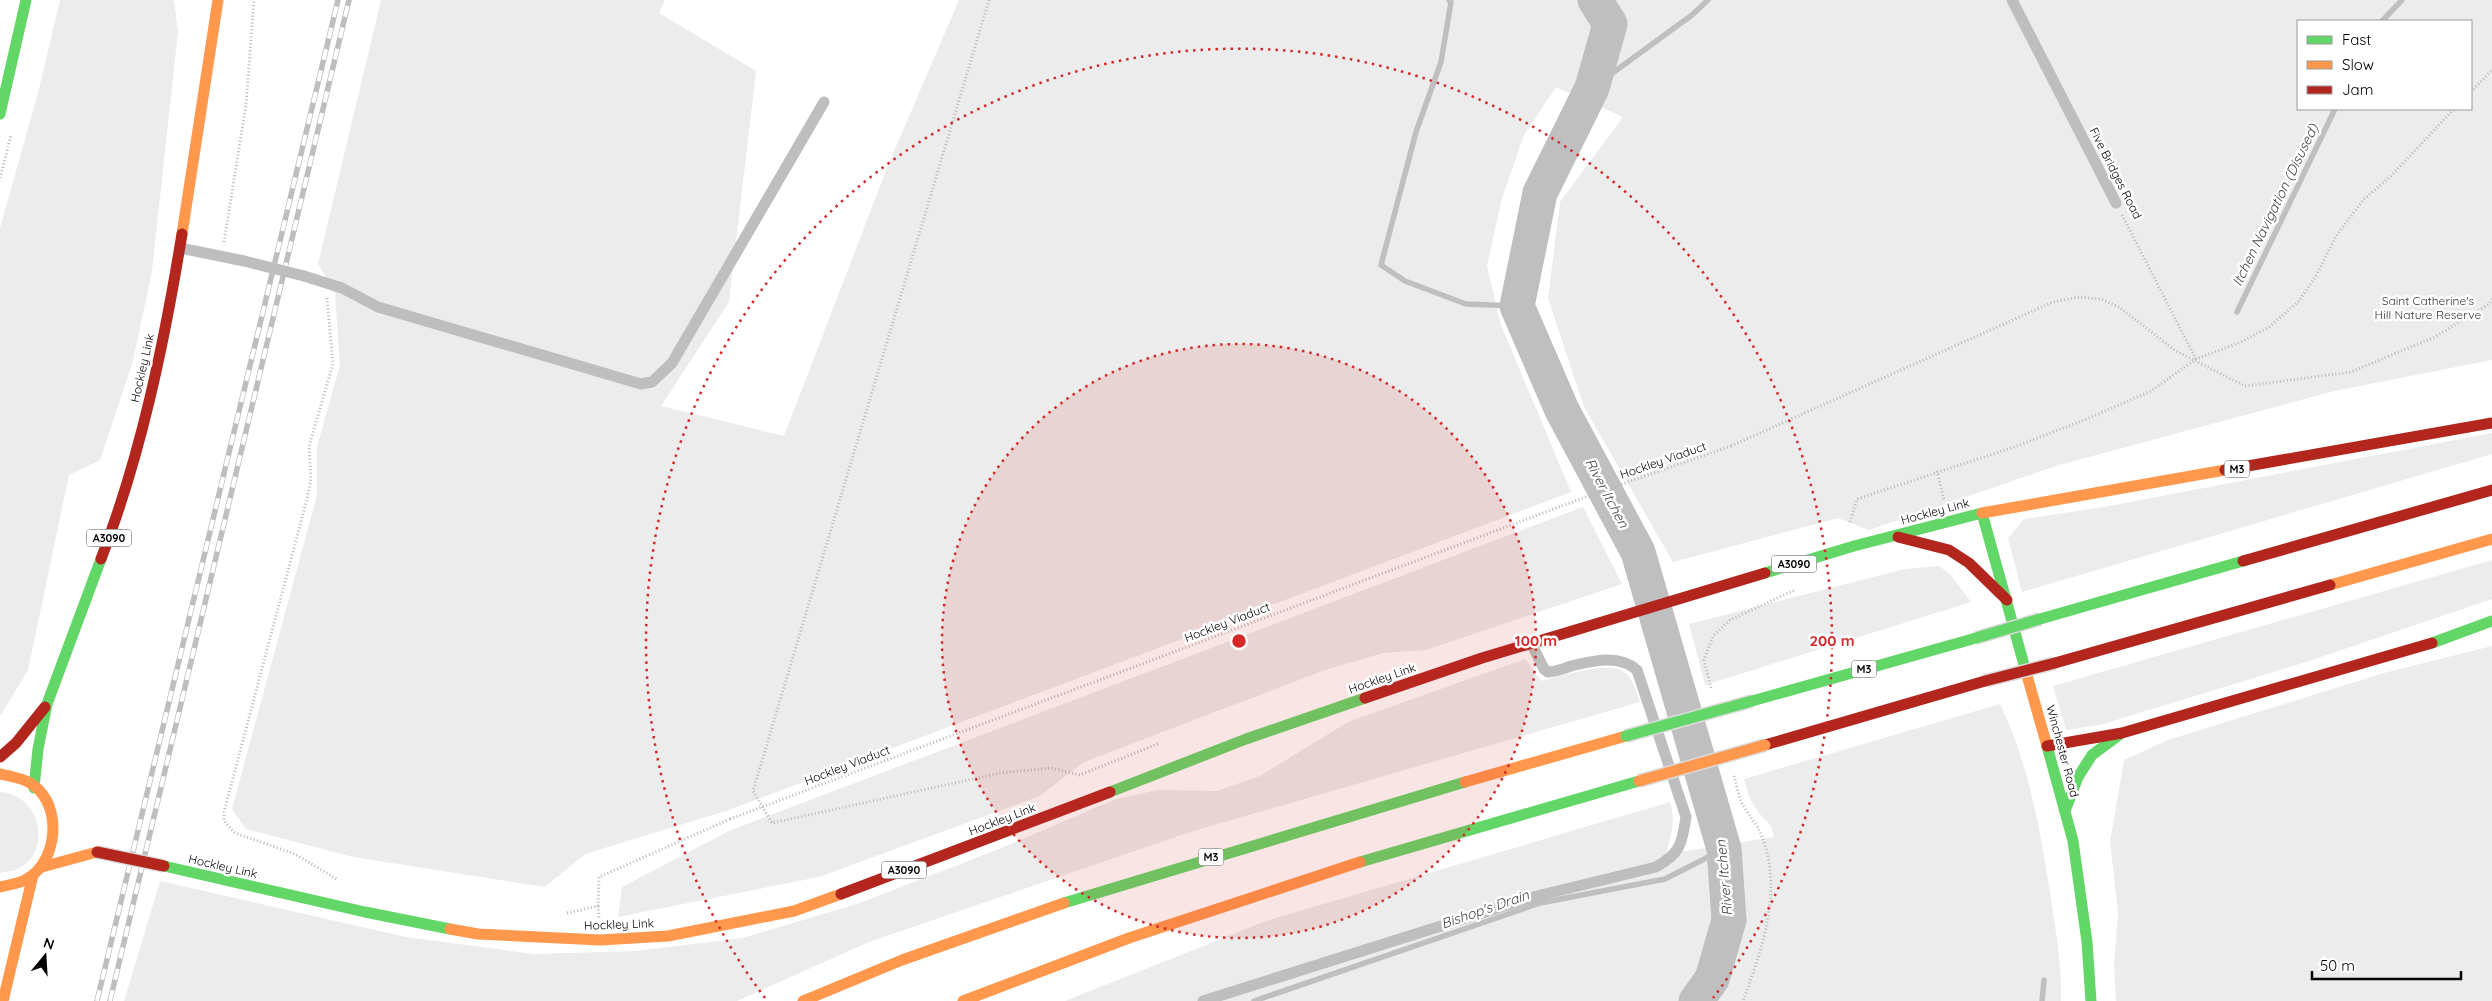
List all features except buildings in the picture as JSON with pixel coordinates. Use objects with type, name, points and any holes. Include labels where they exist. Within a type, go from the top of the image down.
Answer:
[{"type":"main road","points":[[0,114],[14,31],[26,0]]},
{"type":"main road","name":"Hockley Link","points":[[211,0],[213,26]]},
{"type":"main road","name":"Hockley Link","points":[[34,788],[38,749],[47,704],[118,515],[158,367],[180,248],[218,0]]},
{"type":"main road","name":"M3","points":[[1982,513],[2492,423]]},
{"type":"main road","name":"M3","points":[[803,1001],[870,971],[1098,891],[1342,817],[2492,490]]},
{"type":"main road","name":"Hockley Link","points":[[83,841],[97,852],[364,912],[478,934],[600,940],[668,936],[794,910],[1008,831],[1246,739],[1530,643],[1854,546],[1982,513]]},
{"type":"main road","name":"Winchester Road","points":[[1982,513],[2008,601],[2073,841],[2087,942],[2091,1001]]},
{"type":"main road","name":"Hockley Link","points":[[1894,536],[1949,550],[1969,563],[2008,601]]},
{"type":"main road","points":[[963,1001],[1089,951],[1332,870],[1985,681],[2056,663],[2492,539]]},
{"type":"main road","points":[[2047,746],[2122,733],[2438,640],[2492,622]]},
{"type":"main road","name":"Hockley Link","points":[[0,757],[16,743],[47,704]]},
{"type":"main road","points":[[2065,810],[2078,777],[2092,755],[2122,733]]},
{"type":"main road","points":[[0,774],[21,779],[34,788],[50,808],[54,837],[50,853],[38,871],[3,1001]]},
{"type":"main road","points":[[53,820],[68,831]]},
{"type":"main road","name":"Hockley Link","points":[[0,887],[21,882],[38,871],[97,852]]},
{"type":"lane","name":"Five Bridges Road","points":[[2012,0],[2116,203]]},
{"type":"lane","points":[[180,248],[222,255],[304,276],[342,288],[378,307],[641,384],[652,382],[672,363],[824,102]]},
{"type":"lane","points":[[1202,1001],[1533,897],[1656,867],[1673,857],[1684,836],[1686,817],[1637,670],[1629,662],[1615,660],[1588,663],[1548,672],[1544,669],[1530,643]]},
{"type":"path","points":[[222,255],[246,105],[254,0]]},
{"type":"path","points":[[989,0],[753,791],[772,823],[1000,773],[1051,768],[1080,775],[1160,743]]},
{"type":"path","points":[[2472,91],[2492,70]]},
{"type":"path","points":[[1849,528],[1857,499],[2014,447],[2095,416],[2151,391],[2196,359],[2241,342],[2269,327],[2300,301],[2316,276],[2336,236],[2364,199],[2390,177],[2453,110]]},
{"type":"path","name":"Five Bridges Road","points":[[2116,203],[2196,359]]},
{"type":"path","points":[[324,283],[329,304],[333,364],[309,446],[311,479],[307,499],[224,812],[224,821],[235,833],[295,854],[345,884]]},
{"type":"path","name":"Hockley Viaduct","points":[[565,914],[598,906],[599,877],[730,819],[1591,495],[1731,446],[2053,302],[2079,297],[2101,300],[2119,307],[2176,350],[2245,386],[2351,372],[2435,337],[2489,304],[2492,299]]},
{"type":"path","points":[[1937,471],[1946,505]]},
{"type":"path","points":[[1704,660],[1713,636],[1730,620],[1804,586]]},
{"type":"path","points":[[1742,804],[1761,834],[1769,868],[1771,890],[1762,949],[1743,1001]]},
{"type":"green space","points":[[60,0],[174,0],[178,32],[152,271],[133,361],[100,460],[69,475],[28,670],[0,716],[0,228],[38,93]]},
{"type":"green space","name":"Saint Catherine's Hill Nature Reserve","points":[[381,0],[665,0],[659,13],[756,71],[729,302],[661,406],[784,436],[889,163],[959,0],[2492,0],[2492,360],[2334,391],[2059,465],[1869,530],[1838,518],[1673,562],[1584,407],[1548,298],[1560,202],[1623,117],[1556,87],[1524,135],[1502,198],[1487,266],[1501,325],[1571,492],[726,811],[585,854],[545,887],[353,857],[246,829],[232,809],[317,495],[317,447],[340,365],[335,293],[318,264]]},
{"type":"green space","points":[[2492,433],[2492,454],[2022,592],[2008,538],[2024,519],[2104,507]]},
{"type":"green space","points":[[1583,507],[1622,584],[1426,650],[1383,653],[1325,670],[1084,762],[1040,796],[819,877],[618,917],[622,887],[731,830]]},
{"type":"green space","points":[[2492,560],[2492,599],[2306,662],[2100,725],[2066,730],[2053,686]]},
{"type":"green space","points":[[1939,566],[1950,574],[1971,602],[1705,685],[1689,624],[1905,569]]},
{"type":"green space","points":[[2492,646],[2492,1001],[2116,1001],[2114,965],[2118,912],[2110,842],[2124,760],[2168,740],[2384,673]]},
{"type":"green space","points":[[1525,659],[1541,681],[1595,669],[1617,669],[1624,672],[1630,678],[1640,702],[1190,832],[869,942],[737,1001],[124,1001],[160,881],[406,937],[534,954],[636,951],[743,938],[857,904],[999,849],[1116,799],[1158,790],[1217,791],[1260,776],[1348,722]]},
{"type":"green space","points":[[2000,704],[2019,750],[2033,799],[2057,937],[2061,975],[2061,1001],[1065,1001],[1266,921],[1670,802],[1673,822],[1666,854],[1774,837],[1769,824],[1752,803],[1744,779]]},
{"type":"green space","points":[[0,792],[14,795],[25,802],[33,813],[38,825],[38,839],[35,851],[27,862],[15,870],[0,873]]},
{"type":"waterway","points":[[1449,0],[1451,2],[1441,62],[1416,132],[1381,265],[1405,281],[1466,304],[1517,306]]},
{"type":"waterway","name":"River Itchen","points":[[1595,0],[1610,24],[1592,88],[1540,193],[1517,306],[1562,410],[1638,552],[1724,849],[1729,920],[1712,979],[1696,1001]]},
{"type":"waterway","points":[[1592,88],[1692,15],[1708,0]]},
{"type":"waterway","name":"Itchen Navigation (Disused)","points":[[2383,20],[2402,0]]},
{"type":"waterway","name":"Itchen Navigation (Disused)","points":[[2237,312],[2335,110]]},
{"type":"waterway","name":"Bishop's Drain","points":[[1254,1001],[1540,903],[1665,879],[1724,849]]},
{"type":"waterway","name":"Itchen Navigation (Disused)","points":[[2042,1001],[2044,980]]},
{"type":"railway","points":[[97,1001],[338,0]]},
{"type":"railway","points":[[110,1001],[349,0]]},
{"type":"traffic: fast","points":[[0,114],[26,0]]},
{"type":"traffic: fast","points":[[1765,573],[1854,546],[1982,513],[2026,672]]},
{"type":"traffic: fast","points":[[34,788],[38,749],[47,704],[101,559]]},
{"type":"traffic: fast","points":[[2040,619],[2243,561]]},
{"type":"traffic: fast","points":[[1976,638],[2040,619]]},
{"type":"traffic: fast","points":[[2432,643],[2492,621]]},
{"type":"traffic: fast","points":[[1752,701],[1976,638]]},
{"type":"traffic: fast","points":[[1110,792],[1246,739],[1365,698]]},
{"type":"traffic: fast","points":[[1626,736],[1752,701]]},
{"type":"traffic: fast","points":[[2065,811],[2078,777],[2092,755],[2119,735]]},
{"type":"traffic: fast","points":[[2047,746],[2073,841],[2087,942],[2091,1001]]},
{"type":"traffic: fast","points":[[1360,862],[1639,781]]},
{"type":"traffic: fast","points":[[1064,903],[1465,782]]},
{"type":"traffic: fast","points":[[164,866],[365,912],[450,929]]},
{"type":"traffic: slow","points":[[182,234],[218,0]]},
{"type":"traffic: slow","points":[[1982,513],[2225,470]]},
{"type":"traffic: slow","points":[[2330,585],[2492,539]]},
{"type":"traffic: slow","points":[[2026,672],[2047,746]]},
{"type":"traffic: slow","points":[[1465,782],[1626,736]]},
{"type":"traffic: slow","points":[[1639,781],[1765,745]]},
{"type":"traffic: slow","points":[[0,774],[16,777],[35,786],[47,801],[53,826],[52,840],[48,853],[34,874],[23,881],[0,887]]},
{"type":"traffic: slow","points":[[42,867],[97,852]]},
{"type":"traffic: slow","points":[[963,1001],[1129,938],[1360,862]]},
{"type":"traffic: slow","points":[[3,1001],[33,875]]},
{"type":"traffic: slow","points":[[450,929],[478,934],[600,940],[668,936],[794,911],[841,894]]},
{"type":"traffic: slow","points":[[803,1001],[902,960],[1064,903]]},
{"type":"traffic: jam","points":[[101,559],[128,480],[150,399],[182,234]]},
{"type":"traffic: jam","points":[[2225,470],[2492,423]]},
{"type":"traffic: jam","points":[[2243,561],[2492,490]]},
{"type":"traffic: jam","points":[[1898,537],[1949,550],[1969,563],[2007,600]]},
{"type":"traffic: jam","points":[[1365,698],[1482,658],[1765,573]]},
{"type":"traffic: jam","points":[[2055,663],[2330,585]]},
{"type":"traffic: jam","points":[[2047,746],[2122,733],[2432,643]]},
{"type":"traffic: jam","points":[[1985,681],[2055,663]]},
{"type":"traffic: jam","points":[[1765,745],[1985,681]]},
{"type":"traffic: jam","points":[[0,757],[16,743],[45,707]]},
{"type":"traffic: jam","points":[[841,894],[1110,792]]},
{"type":"traffic: jam","points":[[97,852],[164,866]]}]
